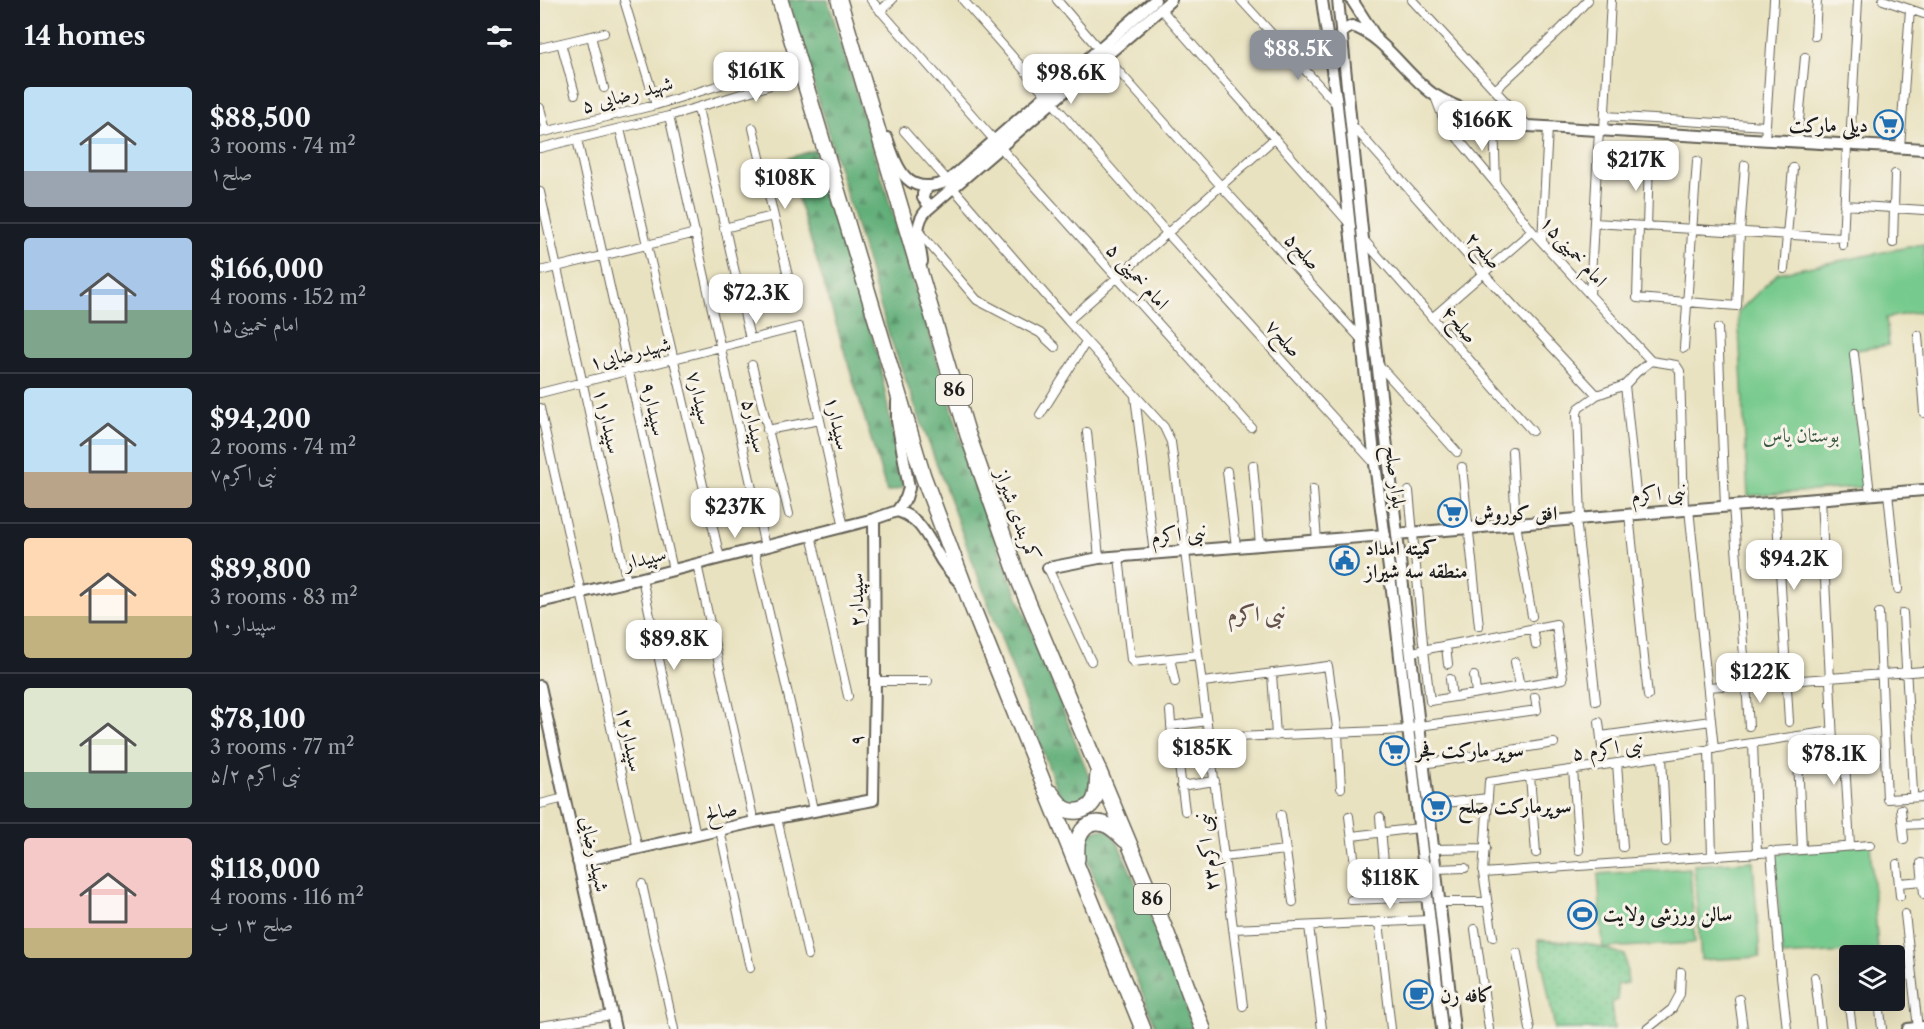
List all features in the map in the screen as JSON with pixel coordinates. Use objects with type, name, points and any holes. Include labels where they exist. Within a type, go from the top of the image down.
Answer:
[{"type":"highway","points":[[780,0],[923,476],[965,589],[1143,1029]]},
{"type":"highway","name":"کمربندی شیراز","points":[[839,0],[968,435],[991,505],[1020,583],[1167,934],[1203,1029]]},
{"type":"highway","points":[[1043,781],[1062,807],[1078,812],[1091,805],[1095,798],[1098,770]]},
{"type":"highway","points":[[1078,867],[1078,837],[1090,825],[1102,822],[1109,825],[1129,844]]},
{"type":"street","points":[[624,0],[656,105]]},
{"type":"street","name":"امام خمینی ۵","points":[[871,0],[1251,426]]},
{"type":"street","points":[[880,11],[892,0]]},
{"type":"street","name":"صلح۷","points":[[963,0],[1168,234],[1375,464]]},
{"type":"street","name":"صلح۵","points":[[1057,0],[1221,186],[1361,339]]},
{"type":"street","points":[[923,283],[918,225],[921,216],[950,185],[1102,53],[1153,4],[1171,0]]},
{"type":"street","points":[[1241,0],[1336,105]]},
{"type":"street","name":"بلوار صلح","points":[[1322,0],[1442,1029]]},
{"type":"street","name":"بلوار صلح","points":[[1338,0],[1350,124],[1454,1029]]},
{"type":"street","points":[[1352,0],[1381,44]]},
{"type":"street","points":[[1412,0],[1528,126]]},
{"type":"street","points":[[1495,90],[1562,28],[1588,0]]},
{"type":"street","points":[[1590,295],[1601,130],[1605,116],[1611,0]]},
{"type":"street","points":[[1765,140],[1774,0]]},
{"type":"street","points":[[1815,36],[1817,0]]},
{"type":"street","points":[[1594,223],[1788,235],[1843,242],[1858,0]]},
{"type":"street","points":[[1883,0],[1924,14]]},
{"type":"street","points":[[1153,4],[1349,223]]},
{"type":"street","points":[[1900,148],[1910,9]]},
{"type":"street","points":[[1341,32],[1353,26],[1359,28],[1381,44],[1434,94],[1494,120],[1528,126],[1924,149]]},
{"type":"street","points":[[540,48],[604,33]]},
{"type":"street","points":[[591,36],[604,88]]},
{"type":"street","points":[[561,43],[575,94]]},
{"type":"street","points":[[1797,142],[1805,57]]},
{"type":"street","points":[[856,60],[874,99],[901,172],[913,183],[928,188],[950,185]]},
{"type":"street","name":"شهید رضایی ۵","points":[[540,148],[698,108],[781,82],[783,74],[775,68],[656,105],[543,132]]},
{"type":"street","name":"۱۵امام خمینی","points":[[1434,94],[1445,123],[1532,231],[1651,361]]},
{"type":"street","points":[[540,108],[543,132]]},
{"type":"street","points":[[698,108],[750,339]]},
{"type":"street","points":[[1460,141],[1460,131],[1465,123],[1478,115]]},
{"type":"street","name":"سپیدار۵","points":[[669,116],[720,347],[813,810]]},
{"type":"street","points":[[1605,116],[1766,126]]},
{"type":"street","points":[[1494,120],[1496,184]]},
{"type":"street","name":"صلح۲","points":[[1350,124],[1483,273],[1597,395]]},
{"type":"street","points":[[1542,242],[1548,127]]},
{"type":"street","points":[[753,128],[792,297]]},
{"type":"street","name":"سپیدار۷","points":[[620,129],[720,558]]},
{"type":"street","points":[[904,131],[1135,396],[1154,554]]},
{"type":"street","points":[[1068,321],[1275,138]]},
{"type":"street","name":"سپیدار۹","points":[[577,139],[673,570]]},
{"type":"street","points":[[1649,159],[1637,298],[1737,306],[1744,165]]},
{"type":"street","points":[[1684,348],[1697,161]]},
{"type":"street","points":[[1784,269],[1792,168]]},
{"type":"street","points":[[1893,243],[1895,174]]},
{"type":"street","points":[[928,188],[923,194],[924,198],[928,204],[933,205]]},
{"type":"street","name":"سپیدار۱۱","points":[[540,192],[627,582]]},
{"type":"street","points":[[1845,205],[1924,210]]},
{"type":"street","points":[[724,228],[773,216]]},
{"type":"street","points":[[1432,318],[1532,231]]},
{"type":"street","points":[[919,232],[977,300],[1040,333],[1055,347]]},
{"type":"street","points":[[540,272],[696,233]]},
{"type":"street","points":[[1351,241],[1363,239]]},
{"type":"street","name":"صلح۴","points":[[1363,239],[1532,431]]},
{"type":"street","name":"شهیدرضایی۱","points":[[540,393],[799,327]]},
{"type":"street","name":"سپیدار۱","points":[[799,327],[844,527]]},
{"type":"street","points":[[1718,328],[1729,505],[1749,726]]},
{"type":"street","points":[[1918,335],[1924,413]]},
{"type":"street","points":[[1040,415],[1086,342]]},
{"type":"street","points":[[1854,354],[1870,494]]},
{"type":"street","points":[[1596,701],[1578,518],[1577,413],[1579,408],[1597,395],[1625,385],[1651,361],[1676,365],[1680,371],[1687,509],[1711,721],[1712,856]]},
{"type":"street","points":[[1378,364],[1457,452]]},
{"type":"street","points":[[752,365],[789,514]]},
{"type":"street","points":[[1625,385],[1648,696]]},
{"type":"street","points":[[897,387],[897,421],[909,488],[906,498],[897,511],[906,514],[923,527],[939,557],[965,589]]},
{"type":"street","name":"نبی اکرم۲۳","points":[[1135,396],[1164,427],[1171,442],[1243,1006]]},
{"type":"street","name":"سپیدار۱۲","points":[[540,408],[638,849]]},
{"type":"street","points":[[767,430],[820,420]]},
{"type":"street","points":[[1087,432],[1099,558]]},
{"type":"street","points":[[1512,451],[1516,524],[1532,616]]},
{"type":"street","points":[[1253,465],[1260,545]]},
{"type":"street","points":[[1462,467],[1479,626]]},
{"type":"street","points":[[1227,471],[1236,547]]},
{"type":"street","points":[[1313,489],[1317,541]]},
{"type":"street","name":"نبی اکرم","points":[[1397,534],[1924,490]]},
{"type":"street","points":[[1409,491],[1424,646],[1430,701],[1563,679],[1556,624],[1446,646],[1424,646],[1412,652]]},
{"type":"street","points":[[1888,493],[1898,589]]},
{"type":"street","points":[[1821,498],[1834,762],[1845,762],[1850,846]]},
{"type":"street","points":[[1776,502],[1788,722]]},
{"type":"street","name":"سپیدار","points":[[540,602],[642,579],[844,527],[897,511]]},
{"type":"street","name":"سپیدار۲","points":[[873,519],[875,681]]},
{"type":"street","points":[[811,535],[848,696]]},
{"type":"street","name":"نبی اکرم","points":[[1048,568],[1099,558],[1385,535]]},
{"type":"street","points":[[1119,557],[1130,658],[1133,662],[1198,655]]},
{"type":"street","points":[[697,564],[753,822]]},
{"type":"street","points":[[1048,568],[1091,661]]},
{"type":"street","points":[[642,579],[696,835]]},
{"type":"street","points":[[1903,613],[1913,792]]},
{"type":"street","points":[[1879,614],[1887,799],[1924,796]]},
{"type":"street","points":[[1533,628],[1536,645]]},
{"type":"street","points":[[1446,646],[1448,664]]},
{"type":"street","points":[[1170,658],[1175,682]]},
{"type":"street","points":[[1515,662],[1520,686]]},
{"type":"street","points":[[1203,682],[1328,666],[1338,734],[1341,788]]},
{"type":"street","points":[[1708,687],[1924,671]]},
{"type":"street","points":[[1272,673],[1276,736]]},
{"type":"street","points":[[1474,676],[1476,693]]},
{"type":"street","points":[[1450,679],[1452,697]]},
{"type":"street","points":[[875,681],[928,681]]},
{"type":"street","name":"۹","points":[[873,800],[875,681]]},
{"type":"street","name":"شهید رضایی","points":[[540,686],[615,1029]]},
{"type":"street","points":[[1210,738],[1407,730],[1419,726],[1537,710],[1535,697]]},
{"type":"street","points":[[1170,711],[1173,750]]},
{"type":"street","points":[[1171,726],[1207,721]]},
{"type":"street","points":[[1601,736],[1711,721]]},
{"type":"street","points":[[1599,722],[1602,747]]},
{"type":"street","name":"نبی اکرم ۵","points":[[1488,798],[1489,782],[1832,731]]},
{"type":"street","points":[[1797,736],[1802,849]]},
{"type":"street","points":[[1423,764],[1554,743]]},
{"type":"street","points":[[1753,743],[1757,852]]},
{"type":"street","points":[[1662,756],[1666,842]]},
{"type":"street","points":[[1178,758],[1185,811]]},
{"type":"street","points":[[1617,763],[1623,847]]},
{"type":"street","points":[[1573,770],[1580,850]]},
{"type":"street","points":[[1530,776],[1536,853]]},
{"type":"street","points":[[1181,786],[1215,781]]},
{"type":"street","points":[[540,804],[565,798]]},
{"type":"street","points":[[1428,805],[1488,798],[1483,873],[1493,937]]},
{"type":"street","name":"صالح","points":[[578,862],[753,822],[873,800]]},
{"type":"street","points":[[1901,809],[1904,839]]},
{"type":"street","points":[[1281,815],[1293,902]]},
{"type":"street","points":[[1349,816],[1355,865]]},
{"type":"street","points":[[1380,817],[1384,863]]},
{"type":"street","points":[[777,818],[808,955]]},
{"type":"street","points":[[1903,825],[1924,824]]},
{"type":"street","points":[[1352,836],[1419,828]]},
{"type":"street","points":[[720,830],[750,969]]},
{"type":"street","points":[[1483,873],[1870,845]]},
{"type":"street","points":[[1433,849],[1486,848]]},
{"type":"street","points":[[1223,857],[1285,850]]},
{"type":"street","points":[[1771,851],[1787,1029]]},
{"type":"street","points":[[1921,863],[1924,894]]},
{"type":"street","points":[[1897,864],[1900,896]]},
{"type":"street","points":[[1435,869],[1465,868]]},
{"type":"street","points":[[1369,878],[1370,898]]},
{"type":"street","points":[[1899,883],[1923,881]]},
{"type":"street","points":[[642,884],[674,1029]]},
{"type":"street","points":[[1351,900],[1427,897]]},
{"type":"street","points":[[1439,902],[1487,902]]},
{"type":"street","points":[[1905,914],[1917,1028]]},
{"type":"street","points":[[1233,929],[1429,920]]},
{"type":"street","points":[[1379,922],[1391,1029]]},
{"type":"street","points":[[1309,926],[1322,1029]]},
{"type":"street","points":[[1475,929],[1489,1029]]},
{"type":"street","points":[[1517,953],[1530,1029]]},
{"type":"street","points":[[1647,1029],[1672,1009],[1680,994],[1681,972]]},
{"type":"street","points":[[1815,977],[1821,1029]]},
{"type":"street","points":[[1739,999],[1743,1029]]},
{"type":"street","points":[[1440,1011],[1451,1010]]},
{"type":"street","points":[[1849,1011],[1851,1029]]},
{"type":"street","points":[[1880,1011],[1882,1029]]},
{"type":"street","points":[[540,1026],[612,1015]]},
{"type":"green space","points":[[788,0],[828,0],[980,501],[1091,781],[1088,796],[1082,804],[1067,803],[1057,790],[889,335]]},
{"type":"green space","points":[[815,150],[879,360],[903,488],[887,492],[786,159]]},
{"type":"green space","name":"بوستان یاس","points":[[1924,244],[1924,311],[1886,318],[1889,345],[1850,351],[1863,487],[1748,496],[1738,312],[1778,273]]},
{"type":"green space","points":[[1108,829],[1118,843],[1178,979],[1193,1029],[1157,1029],[1082,845],[1086,831]]},
{"type":"green space","points":[[1870,844],[1878,945],[1839,945],[1839,952],[1782,956],[1775,854]]},
{"type":"green space","points":[[1753,861],[1760,957],[1701,960],[1694,865]]},
{"type":"green space","points":[[1690,868],[1695,943],[1603,948],[1598,874]]},
{"type":"green space","points":[[1538,940],[1586,943],[1625,955],[1628,983],[1617,985],[1618,1000],[1611,1003],[1614,1029],[1555,1029]]},
{"type":"place","name":"دیلی مارکت","points":[[1889,125]]},
{"type":"place","name":"افق کوروش","points":[[1453,513]]},
{"type":"place","name":"کمیته امداد منطقه سه شیراز","points":[[1344,560]]},
{"type":"place","name":"سوپر مارکت فجر","points":[[1395,750]]},
{"type":"place","name":"سوپرمارکت صلح","points":[[1437,806]]},
{"type":"place","name":"سالن ورزشی ولایت","points":[[1582,914]]},
{"type":"place","name":"کافه رن","points":[[1419,995]]},
{"type":"district","name":"نبی اکرم","points":[[1257,613]]}]
